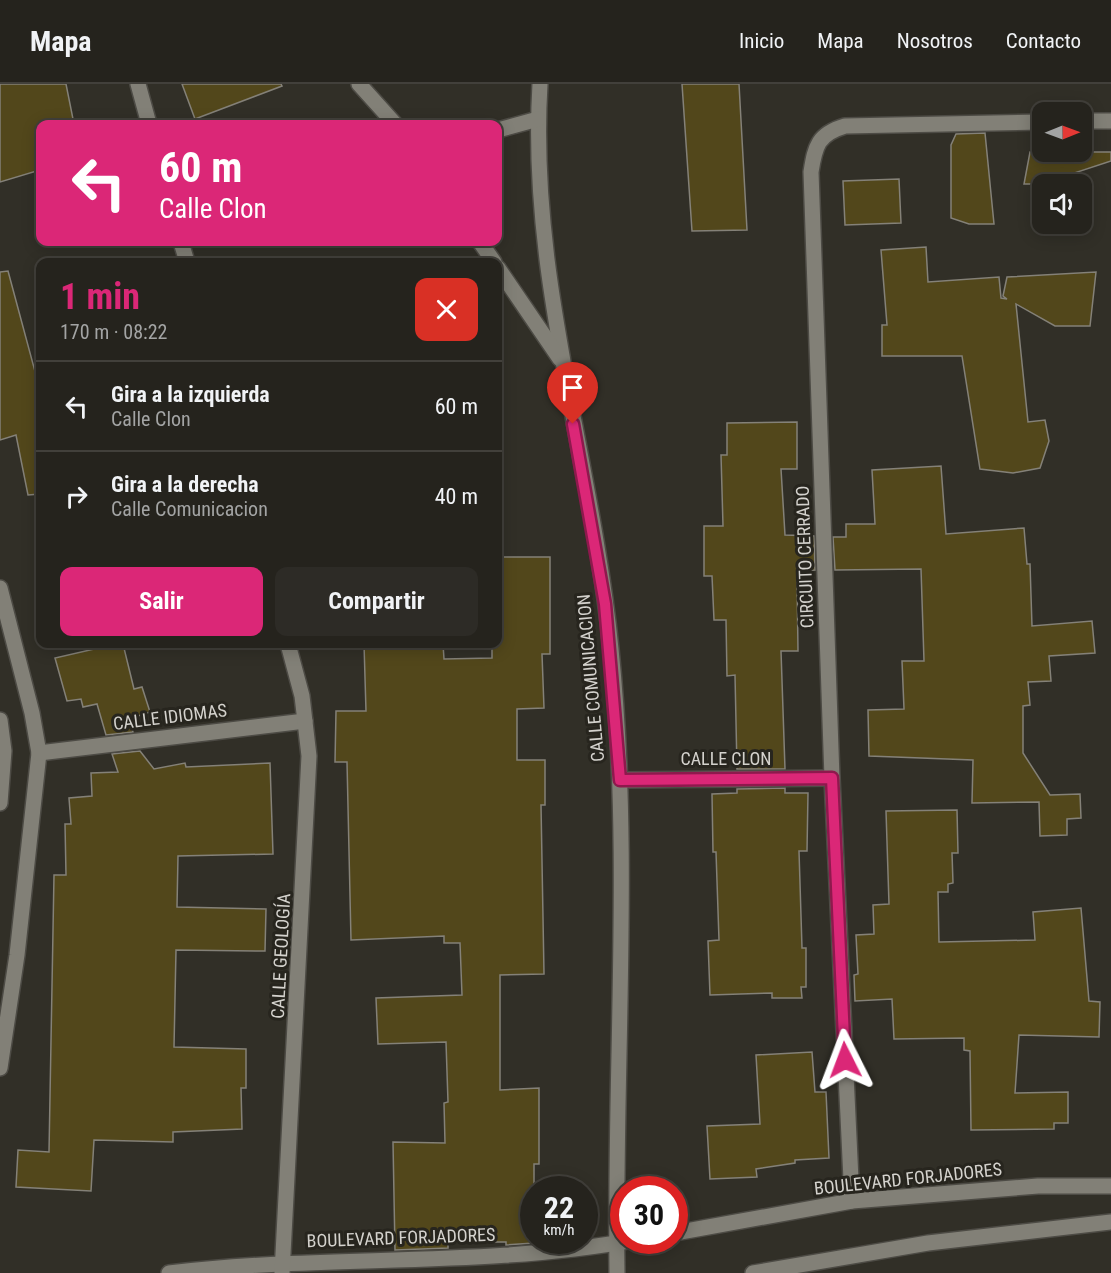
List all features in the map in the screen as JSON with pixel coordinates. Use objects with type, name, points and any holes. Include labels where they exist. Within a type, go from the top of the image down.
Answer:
[{"type":"street","points":[[138,84],[148,120]]},
{"type":"street","points":[[359,84],[391,120]]},
{"type":"street","name":"CALLE COMUNICACION","points":[[540,84],[538,119],[540,208],[562,362],[600,560],[611,649],[620,780],[617,1176]]},
{"type":"street","points":[[502,129],[538,119]]},
{"type":"street","points":[[1092,121],[1111,121]]},
{"type":"street","name":"CIRCUITO CERRADO","points":[[852,1201],[832,778],[811,172],[819,140],[829,131],[845,126],[1032,122]]},
{"type":"street","points":[[502,274],[562,362]]},
{"type":"street","points":[[0,588],[32,713],[39,753],[18,955],[0,1068]]},
{"type":"street","name":"CALLE GEOLOGÍA","points":[[283,1268],[309,756],[302,696],[289,648]]},
{"type":"street","points":[[0,720],[4,751],[0,803]]},
{"type":"street","name":"CALLE IDIOMAS","points":[[39,753],[305,721]]},
{"type":"street","name":"CALLE CLON","points":[[620,780],[832,778]]},
{"type":"street","name":"BOULEVARD FORJADORES","points":[[688,1231],[852,1201],[1038,1186],[1111,1186]]},
{"type":"street","points":[[753,1273],[928,1242],[1111,1222]]},
{"type":"street","name":"BOULEVARD FORJADORES","points":[[169,1273],[485,1256],[610,1245]]},
{"type":"street","name":"CALLE COMUNICACION","points":[[617,1254],[617,1273]]},
{"type":"building","points":[[0,84],[66,84],[73,120],[36,120],[36,171],[0,182]]},
{"type":"building","points":[[182,84],[281,84],[282,86],[195,119]]},
{"type":"building","points":[[682,84],[739,84],[747,230],[692,231]]},
{"type":"building","points":[[985,133],[994,224],[969,224],[951,218],[951,145],[956,134]]},
{"type":"building","points":[[1030,152],[1032,152],[1032,162],[1092,162],[1092,152],[1111,152],[1111,161],[1071,174],[1032,174],[1032,184],[1024,184]]},
{"type":"building","points":[[899,179],[901,223],[845,225],[843,181]]},
{"type":"building","points":[[926,247],[928,282],[999,277],[1001,298],[1007,299],[1003,296],[1007,277],[1096,272],[1090,326],[1055,326],[1016,304],[1028,422],[1045,420],[1049,441],[1040,468],[1013,473],[980,469],[962,356],[882,356],[882,325],[887,325],[881,250]]},
{"type":"building","points":[[8,271],[36,375],[36,494],[28,495],[16,435],[0,440],[0,272]]},
{"type":"building","points":[[797,422],[797,469],[781,469],[785,535],[814,536],[815,570],[802,571],[802,577],[797,576],[798,651],[781,651],[785,769],[737,769],[735,675],[727,676],[726,620],[714,620],[712,576],[704,576],[704,526],[723,526],[721,455],[727,455],[727,423]]},
{"type":"building","points":[[941,466],[946,534],[1024,528],[1027,564],[1030,564],[1032,626],[1092,621],[1095,653],[1049,656],[1051,681],[1028,682],[1030,705],[1023,706],[1023,753],[1050,795],[1080,794],[1081,818],[1067,819],[1067,835],[1040,836],[1039,802],[972,803],[973,760],[869,756],[868,710],[904,709],[902,661],[924,661],[921,569],[835,570],[833,537],[846,537],[846,524],[875,524],[872,470]]},
{"type":"building","points":[[502,557],[550,557],[550,654],[542,654],[544,708],[517,709],[517,760],[545,760],[545,805],[541,805],[544,974],[500,975],[500,1090],[539,1088],[539,1164],[534,1164],[534,1176],[520,1176],[520,1244],[448,1242],[448,1248],[395,1250],[393,1142],[445,1143],[444,1103],[448,1102],[446,1042],[378,1044],[376,998],[462,995],[460,943],[444,943],[444,936],[351,940],[347,762],[335,762],[336,711],[366,711],[364,648],[443,648],[444,659],[492,658],[492,648],[502,648]]},
{"type":"building","points":[[99,648],[124,648],[134,689],[142,687],[150,712],[129,719],[133,732],[106,735],[97,704],[83,707],[81,699],[67,701],[55,658]]},
{"type":"building","points":[[140,751],[154,769],[185,763],[186,767],[270,763],[273,854],[178,856],[177,907],[266,909],[265,951],[176,950],[174,1047],[246,1049],[246,1088],[241,1088],[242,1129],[173,1132],[173,1142],[94,1140],[91,1191],[16,1187],[18,1150],[49,1152],[54,875],[66,875],[65,824],[71,824],[69,798],[92,796],[91,773],[118,772],[112,754]]},
{"type":"building","points":[[785,788],[785,793],[808,793],[807,851],[799,851],[802,948],[806,948],[806,987],[801,987],[802,998],[772,998],[772,993],[710,995],[708,941],[719,940],[712,794],[737,793],[737,789]]},
{"type":"building","points":[[957,810],[958,853],[952,853],[953,883],[948,884],[948,892],[938,892],[939,942],[1035,940],[1033,912],[1081,908],[1089,1001],[1100,1002],[1099,1037],[1019,1035],[1015,1093],[1068,1092],[1068,1123],[1054,1123],[1054,1129],[971,1130],[970,1051],[964,1050],[964,1038],[894,1039],[892,999],[855,1001],[854,975],[858,974],[856,935],[874,934],[873,905],[889,904],[886,811]]},
{"type":"building","points":[[812,1052],[815,1092],[826,1092],[829,1158],[795,1160],[795,1163],[756,1169],[757,1177],[710,1179],[707,1126],[760,1124],[756,1055]]},
{"type":"route","points":[[573,424],[600,560],[611,649],[620,780],[832,778],[845,1060]]}]
